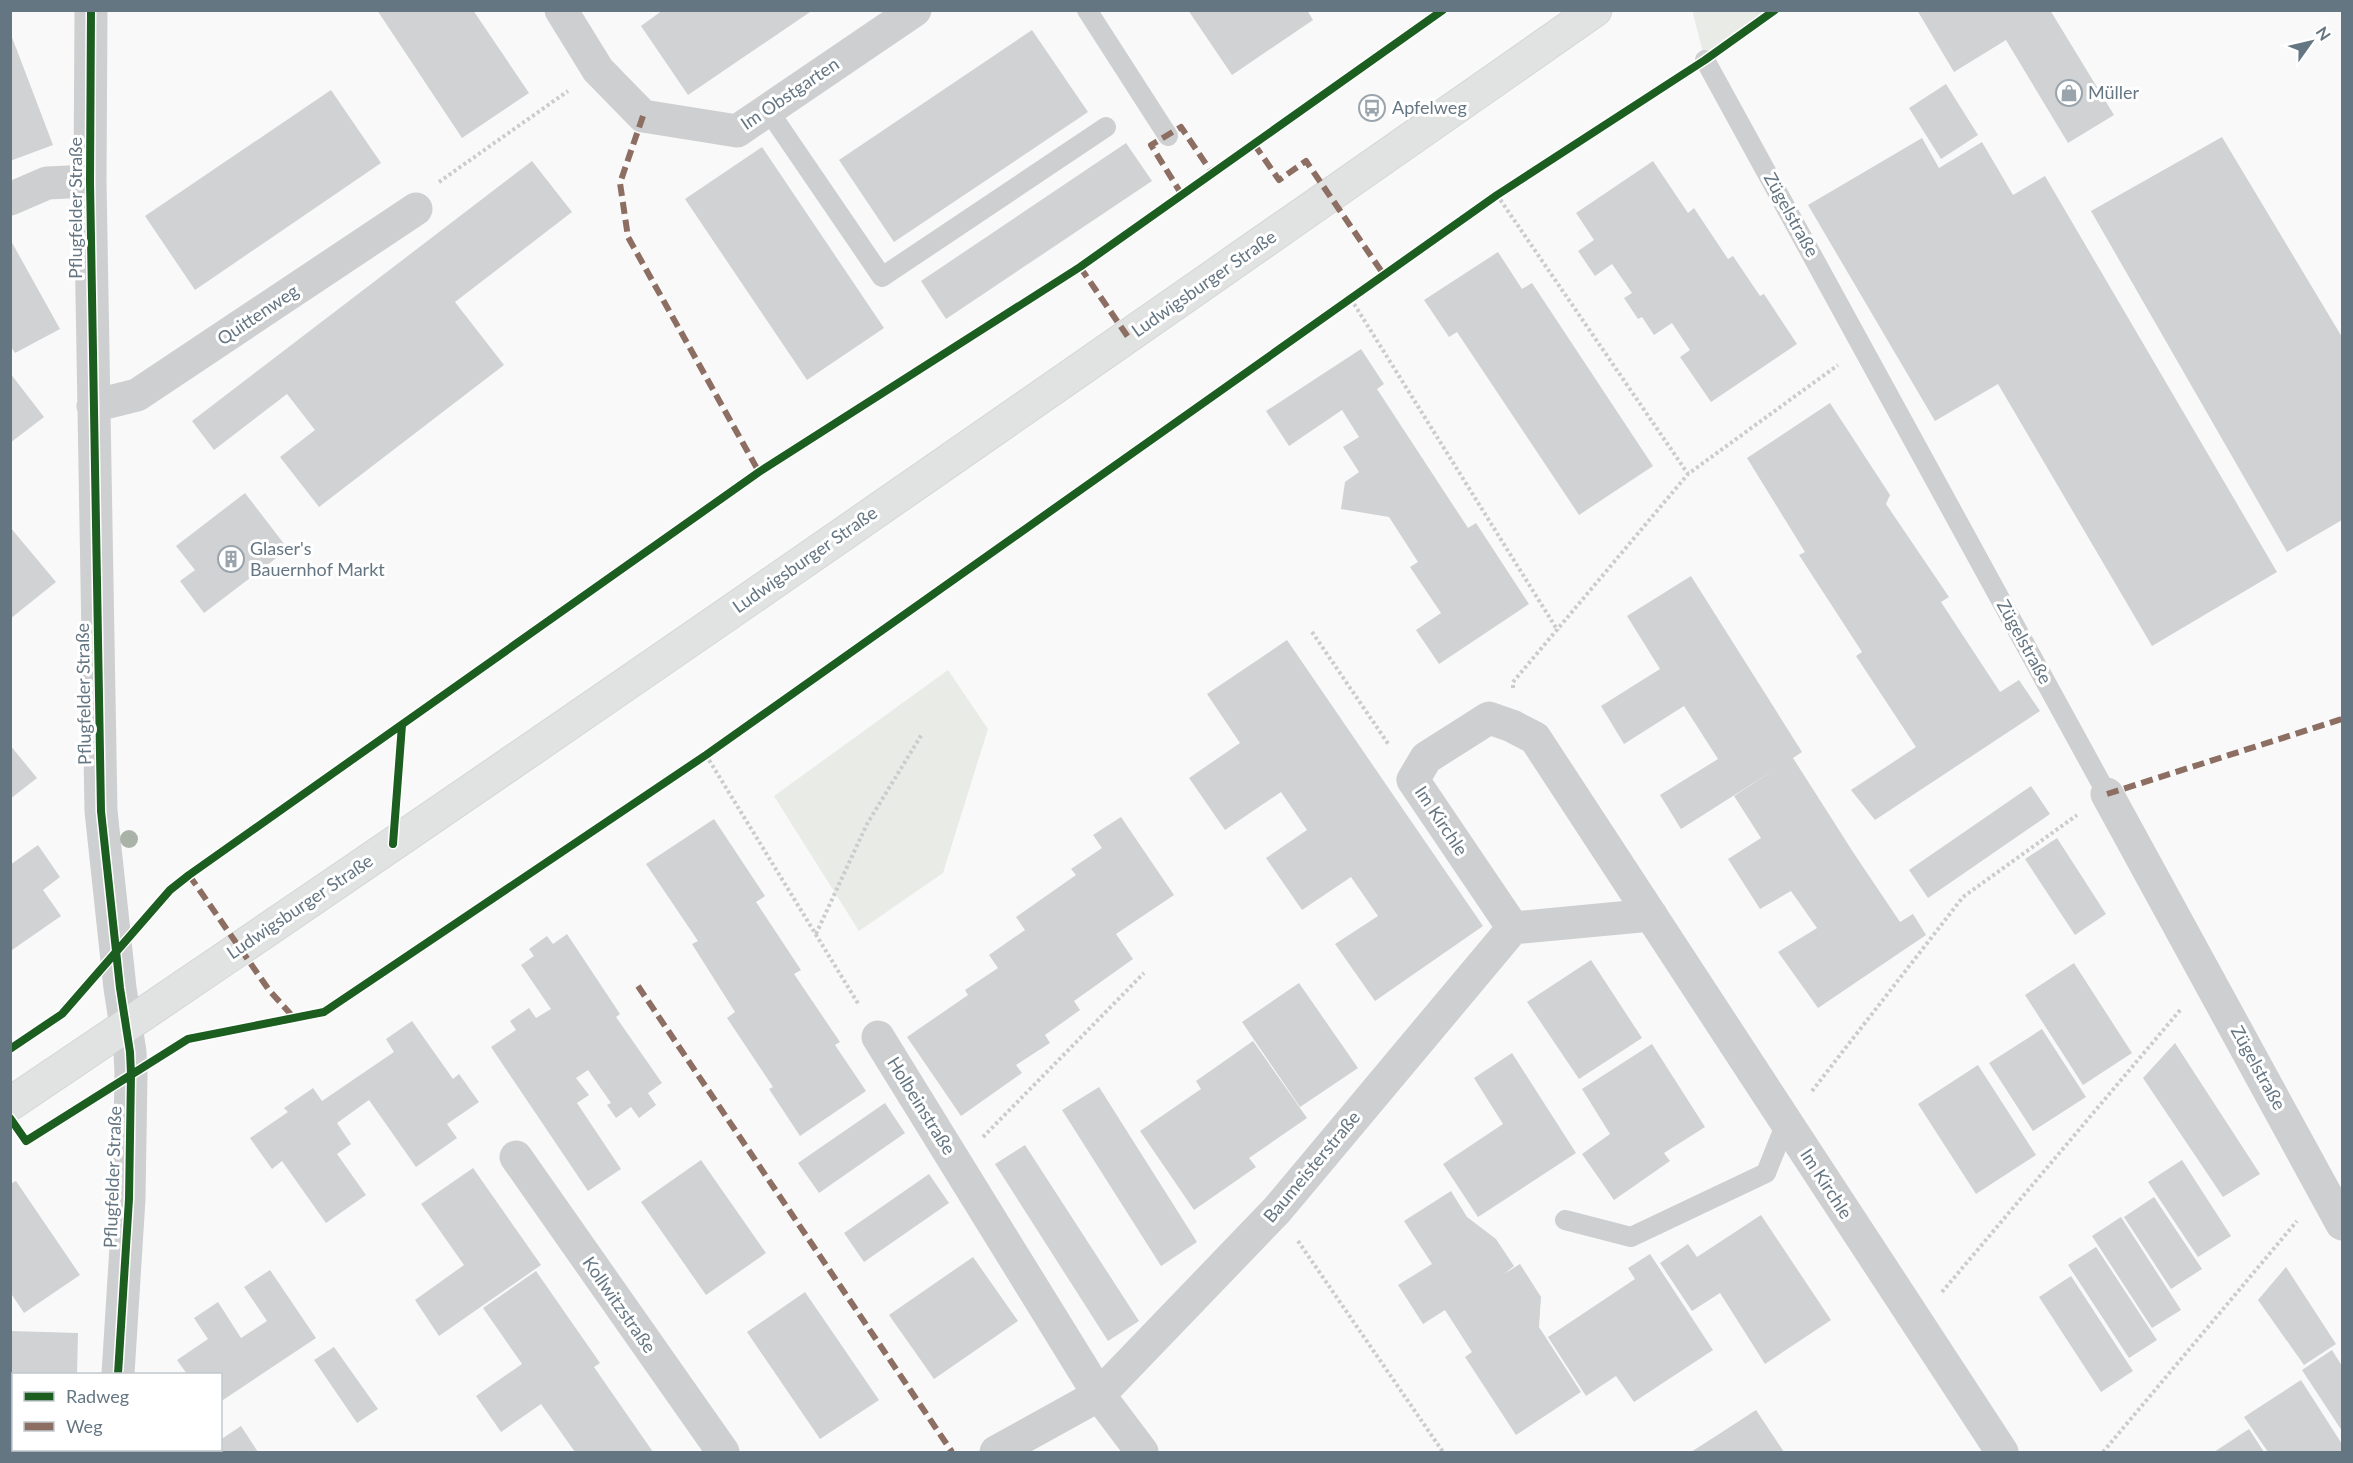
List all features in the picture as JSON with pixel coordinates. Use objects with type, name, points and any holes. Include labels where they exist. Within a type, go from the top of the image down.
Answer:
[{"type":"main road","name":"Ludwigsburger Straße","points":[[10,1104],[1052,390],[1596,10]]},
{"type":"street","name":"Pflugfelder Straße","points":[[91,10],[90,181],[101,811],[131,1074],[129,1199],[118,1373]]},
{"type":"street","name":"Im Obstgarten","points":[[561,10],[598,70],[643,116],[737,131],[915,10]]},
{"type":"street","points":[[10,199],[47,183],[90,181]]},
{"type":"street","name":"Quittenweg","points":[[93,406],[137,395],[416,209]]},
{"type":"street","name":"Im Kirchle","points":[[1513,928],[1413,780],[1426,758],[1489,718],[1512,726],[1535,738],[2002,1452]]},
{"type":"street","name":"Zügelstraße","points":[[2107,794],[2343,1224]]},
{"type":"street","points":[[1513,928],[1651,915]]},
{"type":"street","name":"Baumeisterstraße","points":[[996,1452],[1099,1395],[1277,1210],[1513,928]]},
{"type":"street","name":"Holbeinstraße","points":[[878,1037],[1099,1395],[1142,1452]]},
{"type":"street","name":"Kollwitzstraße","points":[[516,1157],[723,1452]]},
{"type":"lane","points":[[1087,10],[1168,136]]},
{"type":"lane","name":"Zügelstraße","points":[[1705,60],[2107,794]]},
{"type":"lane","points":[[768,110],[882,277],[1106,127]]},
{"type":"lane","points":[[1565,1220],[1631,1237],[1767,1173],[1786,1123]]},
{"type":"path","points":[[416,209],[424,193],[598,70]]},
{"type":"path","points":[[1497,195],[1688,474]]},
{"type":"path","points":[[1351,299],[1558,631]]},
{"type":"path","points":[[1512,726],[1513,682],[1688,474],[1863,346]]},
{"type":"path","points":[[1312,632],[1413,780]]},
{"type":"path","points":[[816,935],[867,824],[922,734]]},
{"type":"path","points":[[1786,1123],[1963,897],[2107,794]]},
{"type":"path","points":[[957,1163],[1144,973]]},
{"type":"path","points":[[1916,1322],[2208,976]]},
{"type":"path","points":[[2103,1452],[2324,1188]]},
{"type":"path","points":[[1277,1210],[1443,1452]]},
{"type":"shaded area","points":[[1692,10],[1775,11],[1705,60]]},
{"type":"shaded area","points":[[948,670],[988,729],[943,873],[859,931],[774,796]]},
{"type":"building","points":[[377,10],[473,10],[529,93],[462,138]]},
{"type":"building","points":[[663,10],[813,10],[688,95],[641,26]]},
{"type":"building","points":[[1188,10],[1307,10],[1313,20],[1232,75]]},
{"type":"building","name":"Müller","points":[[1917,10],[2050,10],[2114,115],[2068,143],[2006,40],[1954,72]]},
{"type":"building","points":[[1032,30],[1088,112],[894,242],[839,160]]},
{"type":"building","points":[[10,32],[53,145],[10,161]]},
{"type":"building","points":[[1946,84],[1978,135],[1941,159],[1909,108]]},
{"type":"building","points":[[331,90],[381,163],[195,290],[145,216]]},
{"type":"building","points":[[2222,137],[2342,337],[2342,520],[2287,552],[2091,211]]},
{"type":"building","points":[[1922,138],[1939,168],[1982,142],[2013,195],[2045,176],[2277,572],[2152,646],[1998,384],[1935,421],[1808,205]]},
{"type":"building","points":[[1126,143],[1152,181],[946,319],[921,281]]},
{"type":"building","points":[[762,147],[884,328],[807,380],[685,199]]},
{"type":"building","points":[[532,161],[572,212],[455,302],[504,365],[319,507],[280,457],[315,430],[287,394],[214,450],[192,421]]},
{"type":"building","points":[[1653,161],[1688,213],[1694,208],[1728,259],[1733,256],[1760,296],[1764,294],[1797,344],[1711,402],[1680,357],[1690,350],[1672,323],[1654,335],[1642,317],[1638,319],[1624,298],[1632,293],[1612,264],[1595,276],[1578,251],[1594,240],[1576,213]]},
{"type":"building","points":[[10,239],[60,329],[15,353],[10,345]]},
{"type":"building","points":[[1498,252],[1522,289],[1532,283],[1653,466],[1579,515],[1457,332],[1449,337],[1424,300]]},
{"type":"building","points":[[1361,349],[1384,384],[1377,389],[1468,528],[1476,523],[1529,604],[1439,664],[1416,630],[1441,613],[1410,567],[1418,562],[1389,517],[1341,509],[1345,482],[1359,472],[1343,447],[1359,437],[1342,410],[1289,446],[1266,411]]},
{"type":"building","points":[[10,373],[44,417],[10,443]]},
{"type":"building","points":[[1830,403],[1890,495],[1886,504],[1949,597],[1941,602],[2000,692],[2019,680],[2040,711],[1875,820],[1851,790],[1916,747],[1856,656],[1862,652],[1799,555],[1805,552],[1747,458]]},
{"type":"building","name":"Glaser's Bauernhof Markt","points":[[245,493],[288,549],[204,613],[180,581],[195,570],[176,546]]},
{"type":"building","points":[[10,527],[56,582],[10,619]]},
{"type":"building","points":[[1691,576],[1802,752],[1793,758],[1853,852],[1900,922],[1913,914],[1926,935],[1818,1008],[1778,952],[1817,928],[1791,891],[1760,909],[1728,859],[1761,838],[1734,796],[1777,768],[1681,829],[1660,795],[1718,759],[1684,706],[1624,744],[1601,706],[1660,669],[1627,616]]},
{"type":"building","points":[[1287,640],[1483,926],[1375,1001],[1335,944],[1378,916],[1351,877],[1302,910],[1266,858],[1307,830],[1281,792],[1225,830],[1189,778],[1240,743],[1207,694]]},
{"type":"building","points":[[10,745],[37,778],[10,799]]},
{"type":"building","points":[[2031,786],[2050,814],[1928,898],[1909,870]]},
{"type":"building","points":[[1121,817],[1174,895],[1116,934],[1133,959],[1074,1001],[1080,1010],[1045,1035],[1050,1043],[1016,1065],[1022,1073],[961,1116],[907,1037],[968,995],[965,990],[998,968],[989,955],[1025,930],[1016,917],[1076,875],[1071,869],[1102,848],[1093,835]]},
{"type":"building","points":[[714,819],[765,896],[756,902],[801,970],[794,974],[840,1042],[835,1045],[866,1091],[800,1136],[769,1089],[773,1087],[727,1018],[735,1012],[692,944],[698,941],[646,864]]},
{"type":"building","points":[[2057,838],[2106,914],[2075,935],[2025,859]]},
{"type":"building","points":[[38,845],[60,877],[43,890],[61,916],[12,950],[10,865]]},
{"type":"building","points":[[567,934],[620,1014],[616,1017],[662,1083],[648,1093],[656,1105],[639,1118],[631,1107],[616,1118],[607,1105],[611,1103],[588,1070],[576,1078],[589,1095],[577,1103],[621,1169],[588,1191],[491,1047],[516,1030],[510,1021],[529,1008],[536,1018],[551,1009],[521,965],[534,956],[529,949],[547,936],[553,944]]},
{"type":"building","points":[[1591,960],[1642,1038],[1579,1079],[1527,1002]]},
{"type":"building","points":[[2074,963],[2132,1053],[2083,1085],[2025,995]]},
{"type":"building","points":[[1299,983],[1358,1068],[1300,1107],[1242,1022]]},
{"type":"building","points":[[412,1021],[453,1079],[459,1074],[479,1102],[447,1124],[457,1138],[416,1167],[369,1100],[337,1123],[351,1144],[337,1154],[366,1195],[326,1223],[282,1161],[272,1169],[250,1138],[288,1112],[284,1108],[313,1088],[322,1101],[394,1052],[386,1039]]},
{"type":"building","points":[[2042,1029],[2086,1097],[2033,1131],[1989,1063]]},
{"type":"building","points":[[1253,1041],[1307,1118],[1249,1158],[1256,1167],[1194,1210],[1140,1131],[1201,1089],[1196,1081]]},
{"type":"building","points":[[2175,1043],[2260,1174],[2223,1197],[2143,1078]]},
{"type":"building","points":[[1652,1044],[1705,1127],[1664,1153],[1670,1161],[1614,1200],[1582,1154],[1610,1134],[1582,1089]]},
{"type":"building","points":[[1512,1053],[1576,1153],[1478,1217],[1443,1164],[1503,1124],[1474,1078]]},
{"type":"building","points":[[1978,1065],[2036,1155],[1976,1194],[1918,1104]]},
{"type":"building","points":[[1099,1087],[1197,1242],[1161,1266],[1062,1110]]},
{"type":"building","points":[[885,1103],[905,1133],[819,1193],[798,1163]]},
{"type":"building","points":[[1025,1145],[1139,1321],[1108,1341],[995,1164]]},
{"type":"building","points":[[701,1160],[766,1253],[706,1295],[641,1202]]},
{"type":"building","points":[[2182,1160],[2231,1236],[2198,1257],[2148,1182]]},
{"type":"building","points":[[473,1168],[541,1265],[439,1336],[415,1300],[464,1265],[421,1204]]},
{"type":"building","points":[[929,1174],[949,1203],[864,1262],[844,1233]]},
{"type":"building","points":[[16,1181],[80,1275],[24,1313],[10,1292],[10,1184]]},
{"type":"building","points":[[1451,1191],[1467,1217],[1496,1239],[1514,1266],[1504,1274],[1520,1264],[1541,1297],[1539,1327],[1581,1392],[1516,1435],[1465,1357],[1472,1352],[1445,1310],[1423,1324],[1398,1285],[1432,1264],[1404,1221]]},
{"type":"building","points":[[2154,1197],[2202,1269],[2171,1289],[2124,1217]]},
{"type":"building","points":[[1761,1215],[1831,1320],[1765,1364],[1720,1293],[1692,1311],[1660,1263],[1688,1244],[1697,1257]]},
{"type":"building","points":[[2121,1217],[2181,1310],[2152,1328],[2092,1236]]},
{"type":"building","points":[[2096,1247],[2157,1340],[2129,1358],[2068,1265]]},
{"type":"building","points":[[1650,1254],[1713,1350],[1634,1402],[1616,1376],[1586,1396],[1548,1337],[1635,1279],[1628,1268]]},
{"type":"building","points":[[973,1257],[1018,1321],[934,1379],[889,1315]]},
{"type":"building","points":[[2286,1267],[2336,1344],[2304,1365],[2258,1300]]},
{"type":"building","points":[[270,1270],[316,1338],[222,1401],[222,1373],[186,1373],[177,1360],[208,1339],[194,1318],[218,1302],[241,1338],[267,1321],[244,1287]]},
{"type":"building","points":[[536,1271],[600,1363],[594,1367],[653,1452],[575,1452],[541,1404],[501,1432],[476,1396],[522,1364],[483,1308]]},
{"type":"building","points":[[2071,1276],[2133,1371],[2101,1392],[2039,1297]]},
{"type":"building","points":[[805,1292],[879,1400],[820,1439],[747,1332]]},
{"type":"building","points":[[10,1331],[78,1333],[77,1373],[12,1373],[12,1402],[10,1401]]},
{"type":"building","points":[[334,1347],[378,1409],[357,1423],[314,1360]]},
{"type":"building","points":[[2332,1350],[2342,1366],[2342,1431],[2302,1370]]},
{"type":"building","points":[[2301,1380],[2342,1444],[2342,1452],[2268,1452],[2244,1417]]},
{"type":"building","points":[[1756,1410],[1784,1452],[1691,1452],[1716,1436]]},
{"type":"building","points":[[241,1426],[258,1452],[202,1452],[222,1451],[222,1439]]},
{"type":"building","points":[[2249,1429],[2264,1452],[2214,1452]]},
{"type":"marked path","points":[[643,116],[620,183],[628,237],[759,472]]},
{"type":"marked path","points":[[1182,195],[1151,145],[1181,127],[1212,173]]},
{"type":"marked path","points":[[1254,144],[1279,180],[1306,161],[1384,275]]},
{"type":"marked path","points":[[1080,267],[1128,337]]},
{"type":"marked path","points":[[2107,794],[2342,719]]},
{"type":"marked path","points":[[189,875],[269,990],[294,1018]]},
{"type":"marked path","points":[[638,986],[952,1452]]},
{"type":"cycle path","points":[[91,10],[90,181],[101,811],[131,1074],[129,1199],[118,1373]]},
{"type":"cycle path","points":[[10,1049],[62,1014],[170,890],[189,875],[759,472],[1080,267],[1443,10]]},
{"type":"cycle path","points":[[10,1118],[26,1141],[188,1039],[324,1012],[706,755],[1497,195],[1705,60],[1775,10]]},
{"type":"cycle path","points":[[393,844],[402,725]]},
{"type":"place","name":"Müller","points":[[2069,93]]},
{"type":"place","name":"Apfelweg","points":[[1372,108]]},
{"type":"place","name":"Glaser's Bauernhof Markt","points":[[231,559]]}]
